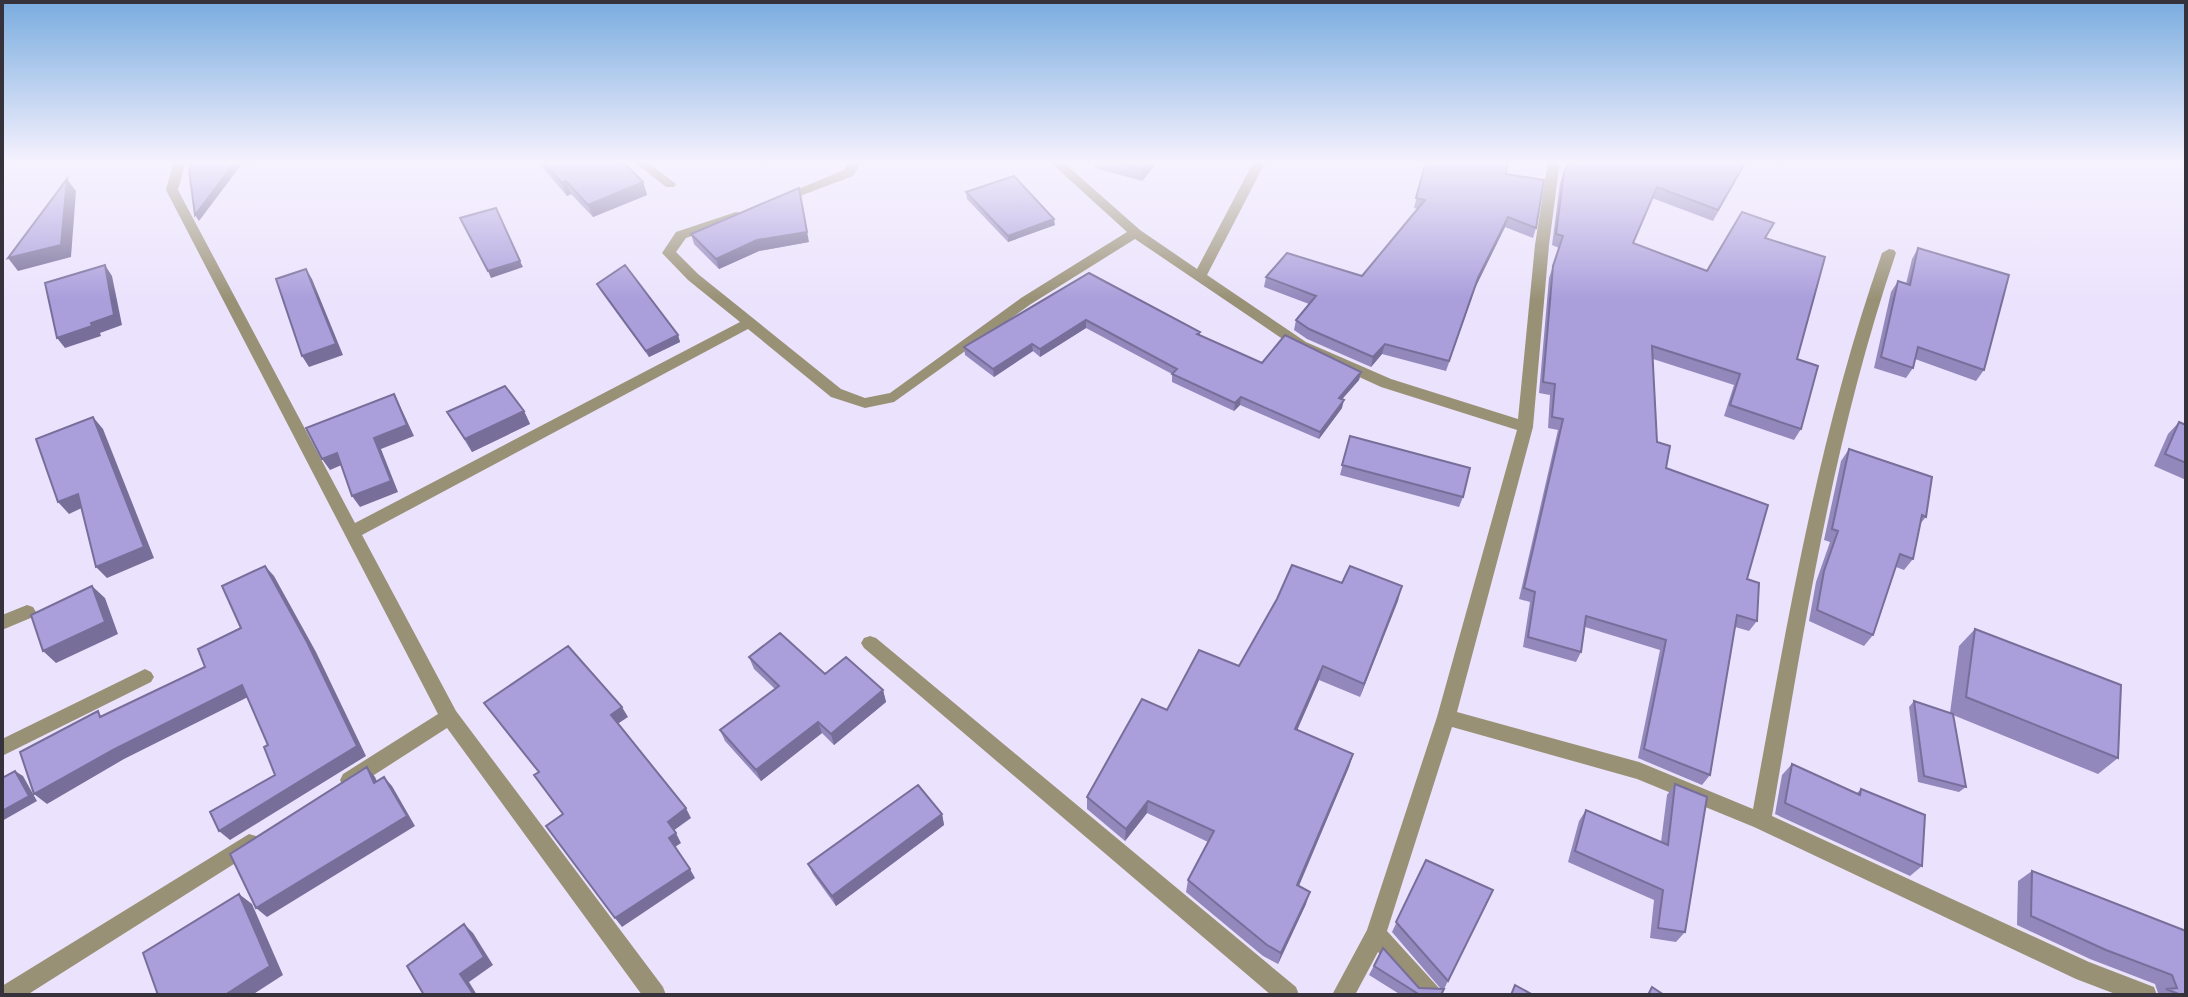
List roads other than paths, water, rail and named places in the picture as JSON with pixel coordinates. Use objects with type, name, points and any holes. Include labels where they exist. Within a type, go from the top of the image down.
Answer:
[{"type":"street","points":[[181,208],[449,717],[655,995]]},
{"type":"street","points":[[1107,208],[1135,233],[1301,345],[1386,383],[1525,427]]},
{"type":"street","points":[[1200,276],[1236,208]]},
{"type":"street","points":[[1343,995],[1376,934],[1446,717],[1525,427],[1547,208]]},
{"type":"street","points":[[754,209],[681,235],[669,253],[693,277],[836,393],[865,403],[894,397],[1026,301],[1135,233]]},
{"type":"street","points":[[1761,821],[1830,453],[1861,326],[1889,253]]},
{"type":"street","points":[[351,533],[749,323]]},
{"type":"street","points":[[2,623],[27,612]]},
{"type":"street","points":[[870,643],[1288,995]]},
{"type":"street","points":[[2,748],[145,677]]},
{"type":"street","points":[[328,793],[449,717]]},
{"type":"street","points":[[1446,717],[1639,771],[1761,821],[2084,971],[2146,995]]},
{"type":"street","points":[[7,995],[261,836]]},
{"type":"street","points":[[1376,934],[1430,995]]}]
